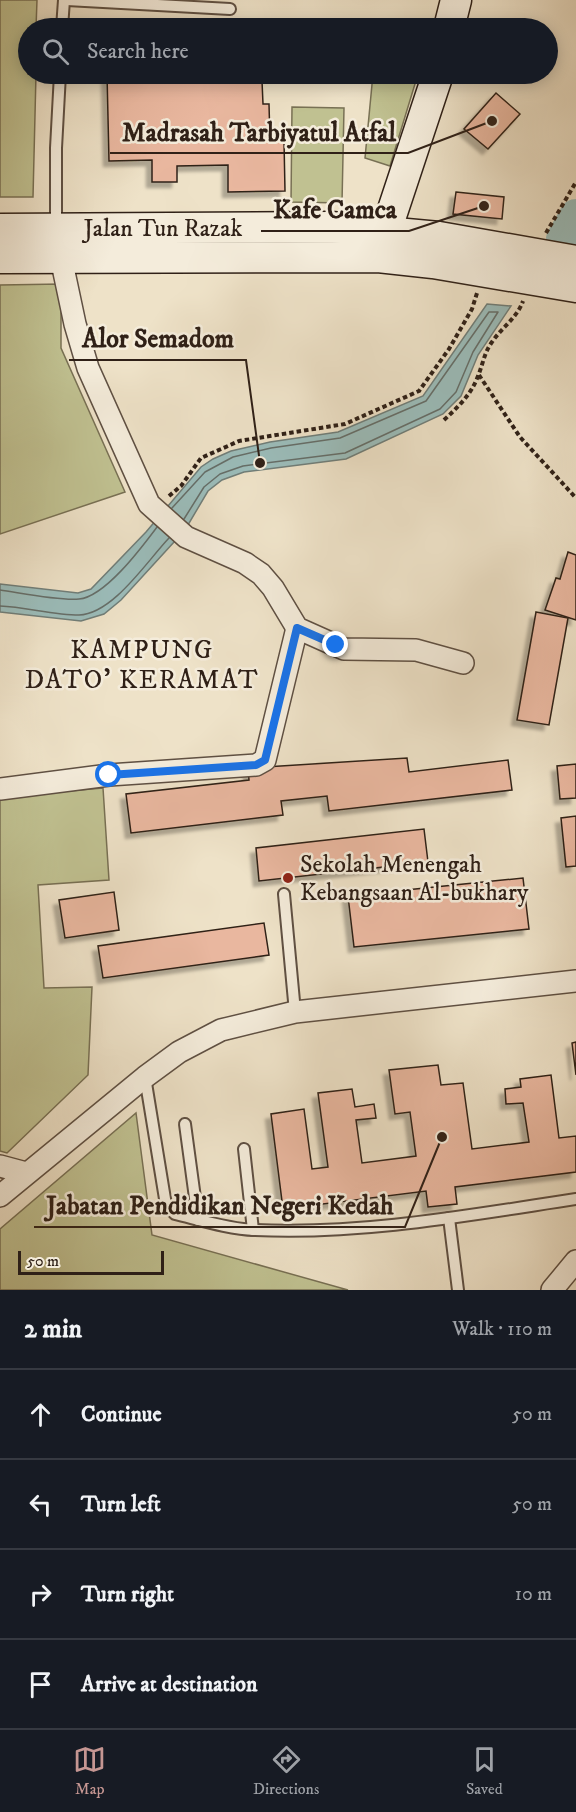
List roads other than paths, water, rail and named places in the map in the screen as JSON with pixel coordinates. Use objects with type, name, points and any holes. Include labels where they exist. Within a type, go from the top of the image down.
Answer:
[{"type":"main road","points":[[452,18],[456,0]]},
{"type":"main road","points":[[382,244],[435,84]]},
{"type":"main road","name":"Jalan Tun Razak","points":[[0,229],[331,227],[433,263],[533,266],[576,261]]},
{"type":"main road","name":"Jalan Tun Razak","points":[[0,258],[61,258],[382,244]]},
{"type":"main road","name":"Jalan Tun Razak","points":[[533,266],[576,287]]},
{"type":"street","points":[[61,258],[75,324],[88,368],[149,504],[157,513],[186,537],[245,563],[261,574],[273,588],[297,628],[344,649],[416,650],[463,663]]},
{"type":"street","points":[[0,789],[109,775],[256,765],[265,760],[297,628]]},
{"type":"street","points":[[0,1196],[145,1077],[179,1052],[221,1030],[295,1012],[576,981]]},
{"type":"street","points":[[0,1166],[26,1173]]},
{"type":"street","points":[[552,1290],[576,1261]]},
{"type":"lane","points":[[63,18],[65,0],[230,9]]},
{"type":"lane","points":[[56,228],[60,84]]},
{"type":"lane","points":[[284,894],[295,1012]]},
{"type":"lane","points":[[145,1077],[166,1205],[175,1214],[253,1230],[336,1231],[449,1218],[576,1199]]},
{"type":"lane","points":[[185,1124],[198,1220]]},
{"type":"lane","points":[[244,1149],[253,1230]]},
{"type":"lane","points":[[449,1218],[458,1290]]},
{"type":"water","points":[[487,304],[511,306],[478,355],[461,396],[443,414],[346,459],[244,472],[222,480],[208,491],[185,530],[121,600],[104,614],[81,621],[0,612],[0,584],[78,593],[91,589],[146,532],[201,467],[213,459],[231,451],[270,442],[338,432],[423,396]]},
{"type":"waterway","points":[[563,239],[576,216]]},
{"type":"place","name":"Madrasah Tarbiyatul Atfal","points":[[492,121]]},
{"type":"place","name":"Kafe Camca","points":[[484,206]]},
{"type":"place","name":"Alor Semadom","points":[[260,463]]},
{"type":"place","name":"Sekolah Menengah Kebangsaan Al-bukhary","points":[[288,878]]},
{"type":"place","name":"Jabatan Pendidikan Negeri Kedah","points":[[442,1137]]},
{"type":"district","name":"KAMPUNG DATO' KERAMAT","points":[[142,664]]}]
